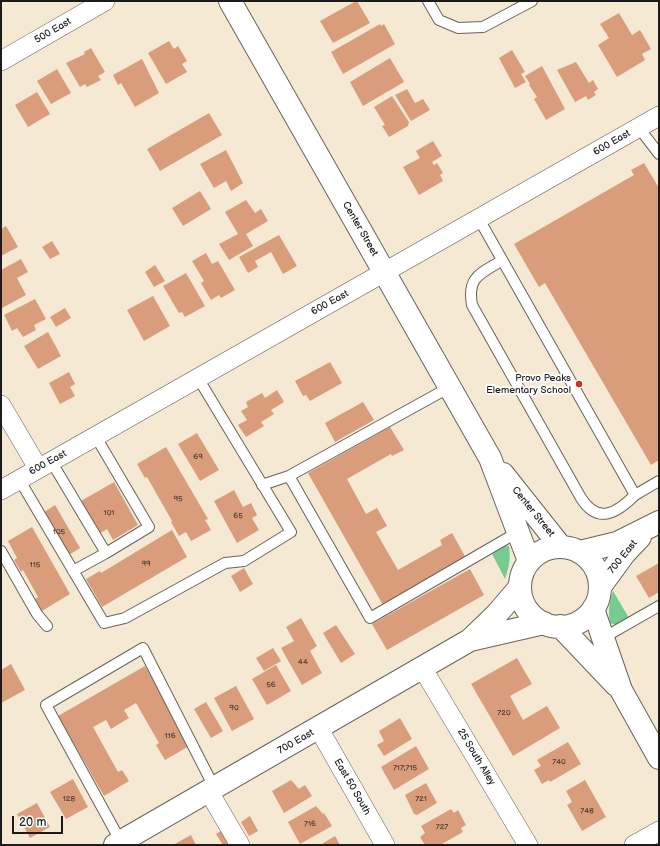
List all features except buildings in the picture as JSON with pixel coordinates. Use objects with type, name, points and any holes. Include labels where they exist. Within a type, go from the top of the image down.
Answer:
[{"type":"street","name":"500 East","points":[[1,60],[105,1]]},
{"type":"street","name":"Center Street","points":[[230,1],[490,458],[529,561]]},
{"type":"street","name":"600 East","points":[[1,490],[659,116]]},
{"type":"street","points":[[1,405],[44,465]]},
{"type":"street","name":"Center Street","points":[[490,458],[571,550]]},
{"type":"street","name":"700 East","points":[[571,550],[617,543],[654,525]]},
{"type":"street","name":"700 East","points":[[600,587],[624,554],[654,525]]},
{"type":"street","points":[[552,625],[572,625],[580,621],[593,609],[598,597],[600,587],[595,568],[571,550],[541,551],[529,561],[521,577],[520,587],[523,600],[528,610],[552,625],[621,690]]},
{"type":"street","name":"700 East","points":[[118,843],[212,791],[423,669],[470,640],[496,615],[520,587]]},
{"type":"street","points":[[593,609],[621,690],[659,758]]},
{"type":"street","name":"700 East","points":[[470,640],[552,625]]},
{"type":"street","name":"25 South Alley","points":[[423,669],[528,845]]},
{"type":"street","name":"East 50 South","points":[[319,729],[386,845]]},
{"type":"street","points":[[212,791],[240,845]]},
{"type":"street","points":[[634,845],[659,831]]},
{"type":"lane","points":[[428,1],[439,20],[458,28],[483,27],[532,1]]},
{"type":"lane","points":[[639,128],[659,154]]},
{"type":"lane","points":[[478,219],[635,495]]},
{"type":"lane","points":[[501,261],[473,281],[469,290],[472,305],[587,507],[597,513],[610,514],[623,508],[635,495],[659,481]]},
{"type":"lane","points":[[19,479],[104,624],[125,618],[225,563],[244,561],[291,532],[198,378]]},
{"type":"lane","points":[[262,485],[289,476],[450,387]]},
{"type":"lane","points":[[74,571],[149,527],[96,437]]},
{"type":"lane","points":[[44,465],[106,553]]},
{"type":"lane","points":[[289,476],[370,618],[518,532]]},
{"type":"lane","points":[[1,551],[37,614],[47,626]]},
{"type":"lane","points":[[602,638],[659,606]]},
{"type":"lane","points":[[118,843],[46,705],[143,648],[212,791]]},
{"type":"green space","points":[[503,546],[509,546],[510,550],[508,570],[505,579],[491,552]]},
{"type":"green space","points":[[613,591],[629,618],[616,625],[610,623],[609,619],[609,607]]},
{"type":"place","name":"Provo Peaks Elementary School","points":[[579,384]]}]
